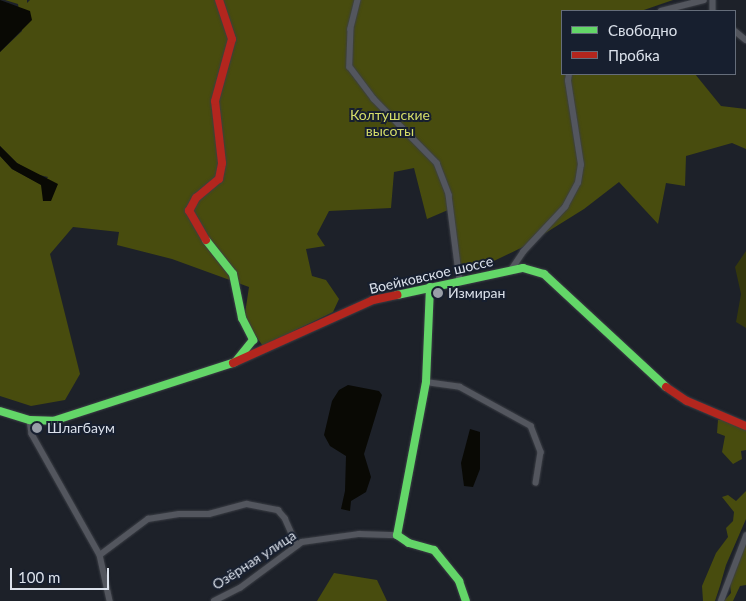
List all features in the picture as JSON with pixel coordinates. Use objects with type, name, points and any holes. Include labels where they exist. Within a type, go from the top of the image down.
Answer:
[{"type":"street","points":[[220,0],[232,39],[216,94],[215,122],[222,163],[219,178],[196,198],[189,211],[211,248],[233,274],[238,290],[242,318],[253,340],[235,362]]},
{"type":"street","points":[[358,0],[351,29],[350,67],[374,99],[437,163],[449,195],[460,281]]},
{"type":"street","points":[[665,10],[704,0]]},
{"type":"street","points":[[736,32],[746,40]]},
{"type":"street","points":[[511,270],[523,252],[565,207],[578,183],[581,165],[568,81],[569,75]]},
{"type":"street","name":"Воейковское шоссе","points":[[0,411],[30,420],[52,421],[98,409],[235,362],[373,300],[511,270],[529,269],[544,274],[656,380],[687,401],[746,426]]},
{"type":"street","points":[[430,287],[426,382],[397,535],[409,543],[434,550],[459,580],[466,601]]},
{"type":"street","points":[[426,382],[460,387],[531,426],[541,452],[536,483]]},
{"type":"street","points":[[30,420],[32,434],[100,555],[110,601]]},
{"type":"street","points":[[100,555],[148,519],[179,514],[210,514],[247,504],[278,510],[285,518],[297,545]]},
{"type":"street","name":"Озёрная улица","points":[[214,601],[240,588],[297,545],[358,534],[397,535]]},
{"type":"street","points":[[721,601],[746,536]]},
{"type":"green space","name":"Колтушские высоты","points":[[5,0],[27,0],[27,3],[30,0],[673,0],[644,10],[561,10],[561,75],[696,75],[721,106],[746,109],[746,149],[732,143],[686,156],[685,186],[666,183],[658,224],[619,182],[584,209],[523,247],[475,270],[458,269],[448,210],[427,219],[414,168],[394,172],[391,208],[329,211],[317,234],[325,246],[306,249],[312,276],[326,280],[339,299],[333,312],[263,346],[244,320],[249,287],[172,259],[117,245],[119,232],[73,227],[50,254],[80,374],[65,400],[31,406],[0,396],[0,156],[12,169],[42,185],[48,177],[35,174],[17,163],[0,146],[0,52],[22,31],[18,4]]},
{"type":"green space","points":[[746,251],[746,328],[736,322],[741,294],[735,267]]},
{"type":"green space","points":[[724,419],[746,428],[746,450],[741,451],[742,459],[733,464],[722,452],[725,436],[717,433],[718,420]]},
{"type":"green space","points":[[746,491],[746,519],[726,565],[715,601],[703,601],[702,586],[716,553],[728,537],[726,528],[733,521],[734,512],[722,497],[728,495],[736,501]]},
{"type":"green space","points":[[746,543],[746,585],[740,586],[733,601],[724,601],[731,593],[730,583]]},
{"type":"green space","points":[[334,573],[377,580],[387,601],[317,601]]},
{"type":"shaded area","points":[[0,0],[30,11],[32,20],[0,52]]},
{"type":"shaded area","points":[[0,146],[17,163],[58,184],[51,201],[43,201],[41,185],[12,169],[0,156]]},
{"type":"shaded area","points":[[348,385],[379,391],[382,395],[364,454],[371,477],[366,492],[351,501],[350,511],[341,509],[345,491],[346,456],[330,446],[324,435],[332,401],[339,390]]},
{"type":"shaded area","points":[[470,429],[480,432],[480,469],[473,487],[464,486],[461,463]]},
{"type":"traffic: fast","points":[[206,240],[233,274],[242,318],[253,340],[235,362]]},
{"type":"traffic: fast","points":[[397,295],[523,268],[544,274],[666,387]]},
{"type":"traffic: fast","points":[[430,287],[426,382],[397,535],[409,543],[434,550],[459,581],[466,601]]},
{"type":"traffic: fast","points":[[0,411],[30,420],[53,421],[233,363]]},
{"type":"traffic: jam","points":[[206,240],[189,211],[196,198],[219,179],[222,163],[215,101],[232,39],[219,0]]},
{"type":"traffic: jam","points":[[233,363],[373,300],[397,295]]},
{"type":"traffic: jam","points":[[666,387],[687,401],[746,426]]},
{"type":"place","name":"Измиран","points":[[438,293]]},
{"type":"place","name":"Шлагбаум","points":[[37,428]]}]
